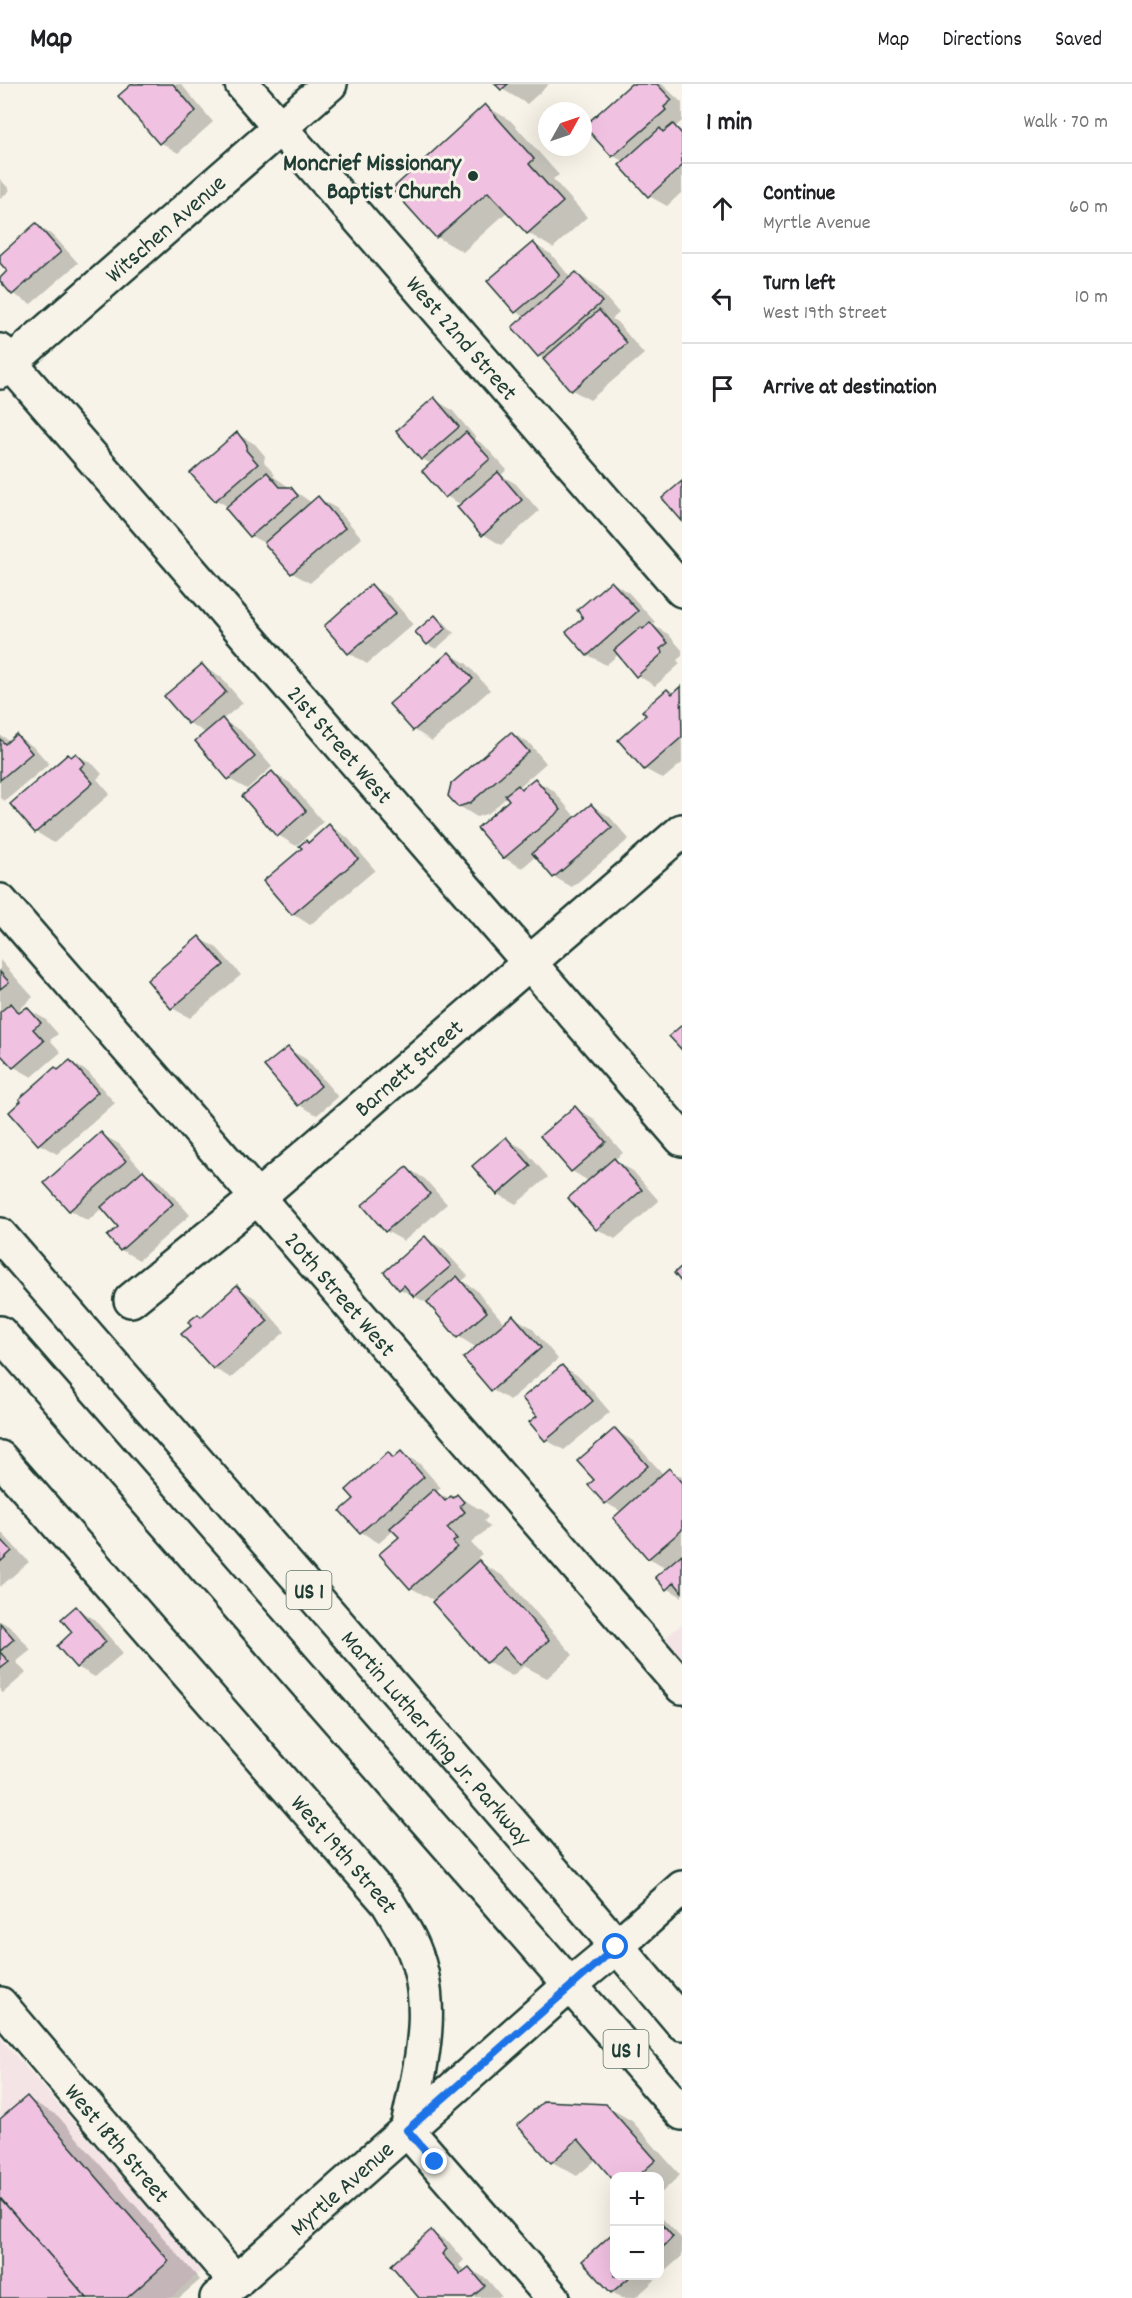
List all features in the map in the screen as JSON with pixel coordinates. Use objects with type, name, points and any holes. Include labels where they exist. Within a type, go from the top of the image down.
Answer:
[{"type":"main road","name":"West 22nd Street","points":[[242,84],[682,590]]},
{"type":"main road","name":"Witschen Avenue","points":[[4,362],[330,84]]},
{"type":"main road","name":"21st Street West","points":[[4,362],[682,1139]]},
{"type":"main road","name":"Barnett Street","points":[[131,1300],[257,1198],[682,831]]},
{"type":"main road","name":"20th Street West","points":[[0,902],[682,1687]]},
{"type":"main road","name":"Martin Luther King Jr. Parkway","points":[[0,1235],[566,1886],[682,2023]]},
{"type":"main road","name":"US 1","points":[[0,1333],[682,2113]]},
{"type":"main road","name":"West 19th Street","points":[[0,1458],[388,1903],[410,1941],[424,1982],[427,2016],[421,2063],[407,2130]]},
{"type":"main road","name":"Myrtle Avenue","points":[[227,2290],[682,1888]]},
{"type":"main road","name":"West 18th Street","points":[[0,2004],[227,2290]]},
{"type":"main road","points":[[407,2130],[553,2298]]},
{"type":"shaded area","points":[[682,1624],[682,1667],[660,1642]]},
{"type":"shaded area","points":[[0,2038],[203,2269],[171,2298],[0,2298]]},
{"type":"building","points":[[132,84],[173,84],[196,111],[159,144],[118,96]]},
{"type":"building","points":[[495,84],[508,84],[501,90]]},
{"type":"building","points":[[631,84],[657,84],[672,100],[664,107],[666,110],[612,157],[592,135],[592,119]]},
{"type":"building","name":"Moncrief Missionary Baptist Church","points":[[485,104],[534,159],[529,164],[563,202],[527,234],[488,192],[436,238],[392,189]]},
{"type":"building","points":[[673,124],[682,134],[682,166],[648,197],[619,165],[660,128],[663,132]]},
{"type":"building","points":[[36,223],[61,252],[12,295],[0,281],[7,271],[0,263],[0,255]]},
{"type":"building","points":[[533,242],[560,275],[515,313],[487,281]]},
{"type":"building","points":[[576,272],[602,302],[538,357],[512,327]]},
{"type":"building","points":[[599,310],[627,343],[571,391],[543,359]]},
{"type":"building","points":[[434,397],[459,427],[421,460],[396,431]]},
{"type":"building","points":[[237,432],[247,445],[246,450],[258,464],[215,501],[190,473]]},
{"type":"building","points":[[466,432],[490,459],[445,498],[422,471]]},
{"type":"building","points":[[267,472],[280,487],[291,487],[298,496],[250,537],[225,508]]},
{"type":"building","points":[[498,472],[522,500],[482,536],[457,507]]},
{"type":"building","points":[[682,481],[682,521],[662,498]]},
{"type":"building","points":[[318,496],[345,528],[291,574],[264,543]]},
{"type":"building","points":[[611,581],[638,611],[587,656],[566,632],[583,618],[577,610]]},
{"type":"building","points":[[371,584],[396,613],[348,654],[324,626]]},
{"type":"building","points":[[435,615],[446,628],[427,645],[415,632]]},
{"type":"building","points":[[650,622],[668,643],[660,649],[663,653],[636,677],[614,650]]},
{"type":"building","points":[[449,652],[473,679],[413,731],[389,704]]},
{"type":"building","points":[[202,664],[226,692],[188,724],[164,696]]},
{"type":"building","points":[[681,686],[682,737],[644,770],[618,740],[646,715],[642,711],[667,689],[672,694]]},
{"type":"building","points":[[222,718],[255,757],[228,780],[195,741]]},
{"type":"building","points":[[511,732],[529,752],[470,803],[458,807],[448,796],[451,784]]},
{"type":"building","points":[[16,734],[32,753],[0,780],[0,739],[5,744]]},
{"type":"building","points":[[76,753],[85,763],[80,768],[93,783],[35,833],[10,804],[68,754],[71,757]]},
{"type":"building","points":[[272,771],[306,811],[277,837],[242,796]]},
{"type":"building","points":[[535,778],[561,810],[503,859],[477,828],[509,800],[505,795],[518,785],[521,789]]},
{"type":"building","points":[[591,804],[612,828],[553,878],[532,853]]},
{"type":"building","points":[[329,824],[358,859],[292,915],[263,881],[302,848],[299,846],[306,840],[308,843]]},
{"type":"building","points":[[199,936],[224,965],[171,1009],[147,980]]},
{"type":"building","points":[[0,972],[9,982],[0,989]]},
{"type":"building","points":[[11,1003],[19,1013],[27,1007],[41,1023],[33,1029],[44,1041],[13,1068],[0,1054],[0,1012]]},
{"type":"building","points":[[682,1025],[682,1050],[669,1036]]},
{"type":"building","points":[[288,1047],[321,1086],[298,1106],[264,1066]]},
{"type":"building","points":[[70,1060],[98,1092],[38,1145],[9,1112],[21,1101],[19,1099],[55,1067],[58,1070]]},
{"type":"building","points":[[575,1106],[606,1142],[571,1172],[540,1136]]},
{"type":"building","points":[[101,1132],[126,1161],[69,1211],[44,1183]]},
{"type":"building","points":[[506,1137],[531,1166],[497,1195],[472,1166]]},
{"type":"building","points":[[614,1158],[642,1190],[596,1230],[568,1198]]},
{"type":"building","points":[[407,1167],[430,1194],[385,1232],[362,1205]]},
{"type":"building","points":[[143,1170],[173,1204],[120,1251],[107,1236],[118,1227],[101,1207]]},
{"type":"building","points":[[425,1236],[451,1266],[414,1297],[404,1285],[399,1290],[384,1272]]},
{"type":"building","points":[[682,1266],[682,1283],[674,1273]]},
{"type":"building","points":[[457,1276],[487,1312],[457,1338],[427,1302]]},
{"type":"building","points":[[237,1285],[268,1321],[213,1369],[181,1334],[191,1326],[188,1322],[198,1314],[201,1317]]},
{"type":"building","points":[[513,1315],[541,1348],[491,1391],[463,1358]]},
{"type":"building","points":[[562,1365],[593,1401],[545,1441],[529,1422],[537,1416],[522,1398]]},
{"type":"building","points":[[615,1428],[648,1466],[605,1504],[588,1485],[594,1480],[577,1461]]},
{"type":"building","points":[[401,1451],[424,1477],[360,1533],[340,1511],[354,1499],[346,1490],[388,1452],[393,1458]]},
{"type":"building","points":[[669,1468],[682,1483],[682,1530],[648,1559],[613,1518]]},
{"type":"building","points":[[434,1489],[445,1501],[457,1494],[464,1502],[460,1506],[465,1512],[447,1528],[457,1539],[453,1542],[457,1547],[410,1589],[379,1554],[399,1537],[390,1528]]},
{"type":"building","points":[[0,1538],[12,1551],[0,1562]]},
{"type":"building","points":[[682,1554],[682,1592],[674,1582],[666,1590],[655,1577]]},
{"type":"building","points":[[479,1560],[549,1640],[520,1665],[504,1647],[486,1663],[432,1602]]},
{"type":"building","points":[[76,1606],[106,1642],[76,1668],[57,1646],[72,1632],[61,1619]]},
{"type":"building","points":[[0,1623],[14,1639],[0,1651]]},
{"type":"building","points":[[0,1652],[9,1662],[0,1669]]},
{"type":"building","points":[[27,2096],[169,2261],[127,2298],[87,2298],[0,2198],[0,2119]]},
{"type":"building","points":[[544,2101],[606,2104],[656,2160],[642,2172],[610,2172],[610,2176],[578,2139],[551,2163],[517,2125]]},
{"type":"building","points":[[0,2198],[87,2298],[0,2298]]},
{"type":"building","points":[[664,2227],[673,2237],[664,2246]]},
{"type":"building","points":[[431,2230],[447,2249],[442,2254],[460,2274],[469,2267],[485,2286],[471,2298],[419,2298],[391,2265]]},
{"type":"building","points":[[610,2236],[610,2280],[626,2280],[611,2293],[582,2261]]},
{"type":"place","name":"Moncrief Missionary Baptist Church","points":[[473,176]]},
{"type":"route","points":[[435,2162],[407,2130],[616,1947]]}]
